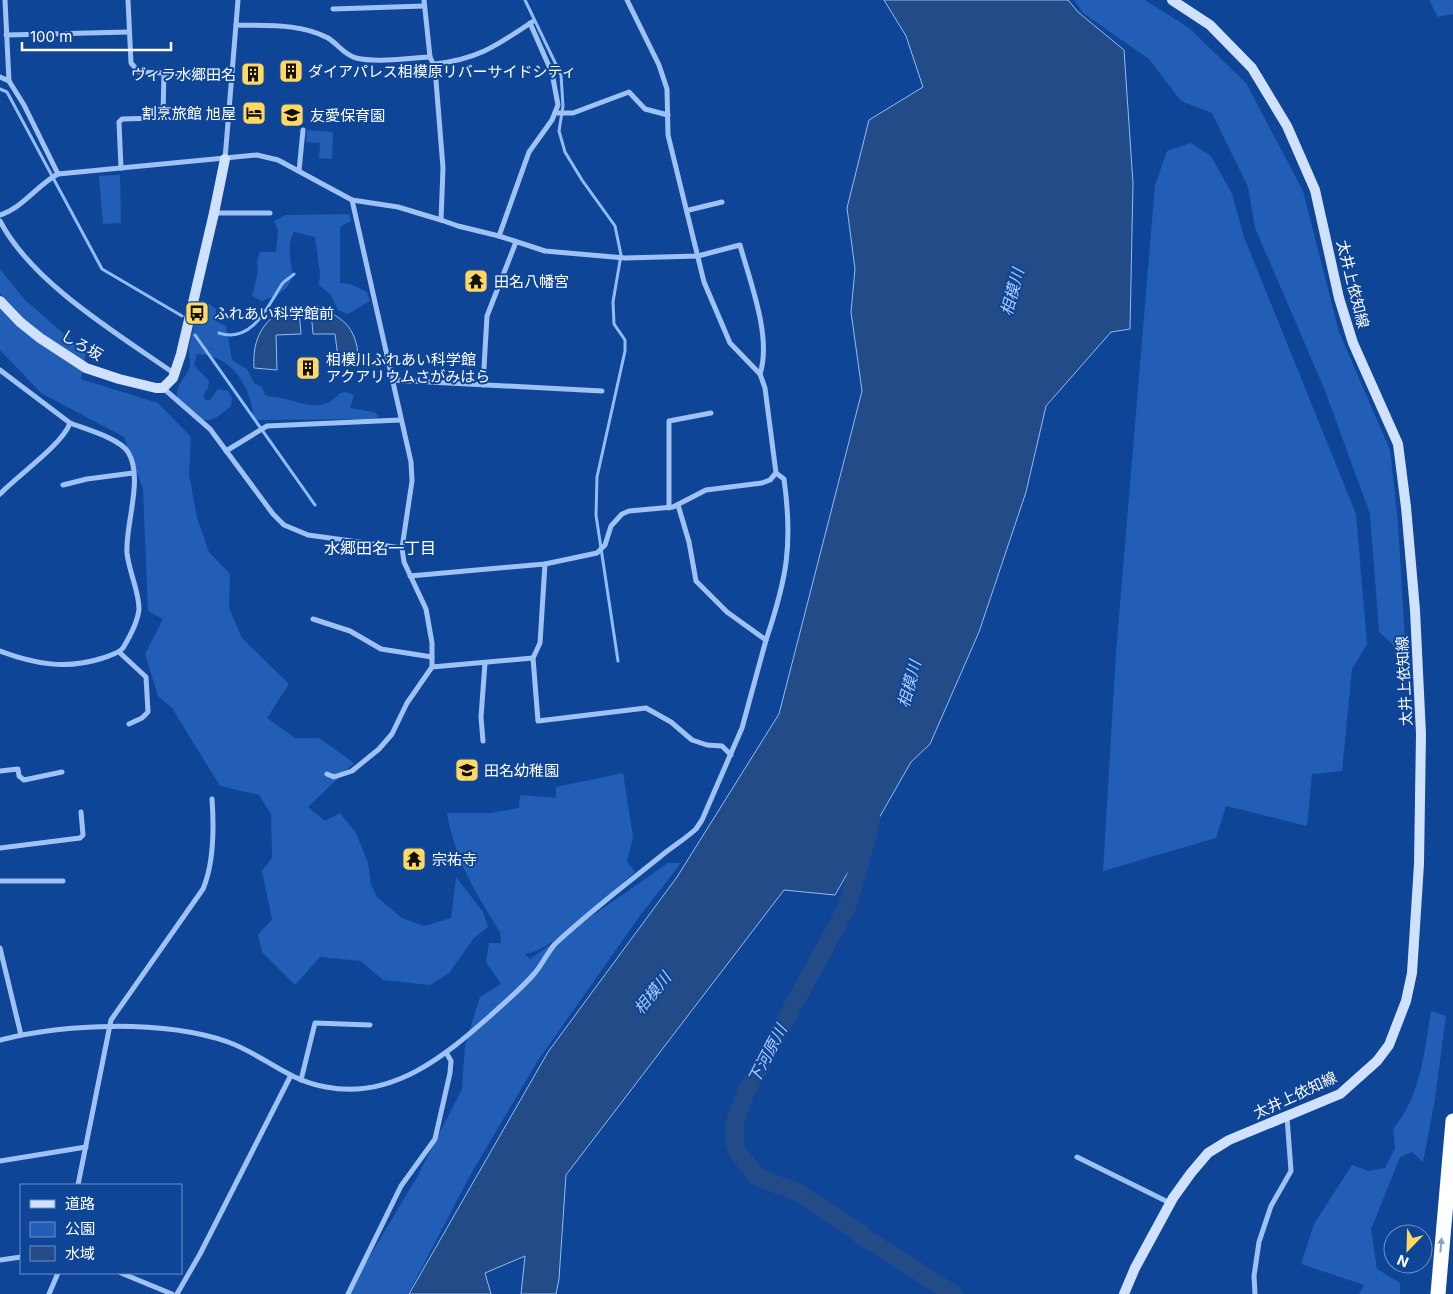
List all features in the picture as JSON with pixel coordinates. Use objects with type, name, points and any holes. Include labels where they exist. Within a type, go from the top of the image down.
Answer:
[{"type":"highway","points":[[1438,1294],[1453,1121]]},
{"type":"main road","name":"太井上依知線","points":[[1124,1294],[1135,1268],[1170,1204],[1190,1173],[1208,1153],[1229,1140],[1340,1094],[1377,1061],[1389,1045],[1398,1025],[1412,973],[1419,864],[1421,734],[1416,610],[1398,444],[1353,343],[1339,298],[1315,190],[1288,126],[1252,68],[1210,25],[1172,0]]},
{"type":"main road","points":[[163,388],[175,374],[214,214],[225,159]]},
{"type":"main road","name":"しろ坂","points":[[0,301],[20,322],[40,338],[86,368],[119,379],[163,388]]},
{"type":"street","points":[[5,0],[9,81],[24,105],[58,174]]},
{"type":"street","points":[[128,0],[131,63],[133,68],[139,72],[232,76]]},
{"type":"street","points":[[225,159],[238,0]]},
{"type":"street","points":[[0,1040],[21,1035],[110,1027],[171,1031],[227,1042],[242,1048],[290,1077],[327,1088],[373,1087],[420,1071],[446,1054],[515,994],[534,974],[554,945],[696,829],[702,820],[732,755],[745,718],[781,593],[790,539],[784,479],[776,473],[766,388],[760,374],[730,343],[704,282],[688,210],[668,135],[667,89],[659,65],[627,0]]},
{"type":"street","points":[[332,9],[424,3],[430,57],[434,64],[443,168],[441,220]]},
{"type":"street","points":[[434,64],[472,57],[490,49],[531,23],[552,73],[558,105],[556,114],[529,152],[499,236]]},
{"type":"street","points":[[236,25],[281,26],[315,33],[329,39],[343,52],[354,58],[430,57]]},
{"type":"street","points":[[6,35],[129,32]]},
{"type":"street","points":[[120,168],[119,122],[122,119],[160,118],[163,114],[164,74]]},
{"type":"street","points":[[0,77],[9,81]]},
{"type":"street","points":[[556,114],[568,114],[629,92],[645,108],[668,114]]},
{"type":"street","points":[[300,172],[303,130]]},
{"type":"street","points":[[0,216],[24,200],[47,180],[58,174],[257,155],[278,160],[352,200],[398,207],[545,251],[625,258],[698,256],[740,245],[760,316],[764,360],[760,374]]},
{"type":"street","points":[[327,774],[334,777],[352,771],[374,754],[392,734],[407,703],[432,667],[426,610],[410,576],[402,548],[412,481],[411,462],[400,420],[352,200]]},
{"type":"street","points":[[688,210],[722,202]]},
{"type":"street","points":[[214,214],[270,213]]},
{"type":"street","points":[[0,221],[10,240],[55,287],[175,374]]},
{"type":"street","points":[[483,385],[487,316],[516,242]]},
{"type":"street","points":[[0,370],[70,423],[122,446],[130,457],[133,473],[132,509],[127,552],[138,612],[126,644],[119,652],[83,663],[55,666],[30,662],[0,651]]},
{"type":"street","points":[[392,380],[602,392]]},
{"type":"street","points":[[163,388],[210,429],[273,514],[292,529],[308,535],[402,548]]},
{"type":"street","points":[[668,508],[669,421],[710,413]]},
{"type":"street","points":[[226,451],[257,430],[267,426],[400,420]]},
{"type":"street","points":[[0,494],[67,431],[70,423]]},
{"type":"street","points":[[63,485],[86,479],[133,473]]},
{"type":"street","points":[[410,576],[545,564],[597,553],[606,545],[611,526],[622,514],[668,508],[678,505],[706,490],[762,483],[770,480],[776,473]]},
{"type":"street","points":[[678,505],[689,542],[696,581],[727,612],[766,640]]},
{"type":"street","points":[[545,564],[540,643],[532,658],[538,721],[620,709],[648,708],[671,722],[692,740],[707,745],[722,746],[732,755]]},
{"type":"street","points":[[313,619],[350,631],[381,650],[432,656]]},
{"type":"street","points":[[119,652],[146,677],[148,712],[142,718],[129,724]]},
{"type":"street","points":[[432,667],[532,658]]},
{"type":"street","points":[[483,741],[481,716],[485,663]]},
{"type":"street","points":[[0,771],[18,769],[19,776],[24,780],[62,772]]},
{"type":"street","points":[[78,1184],[111,1020],[203,889],[209,865],[214,823],[212,799]]},
{"type":"street","points":[[0,848],[80,838],[83,833],[81,812]]},
{"type":"street","points":[[0,881],[63,881]]},
{"type":"street","points":[[0,948],[21,1035]]},
{"type":"street","points":[[300,1080],[315,1023],[370,1025]]},
{"type":"street","points":[[348,1294],[401,1186],[435,1138],[450,1073],[451,1061],[446,1054]]},
{"type":"street","points":[[177,1294],[200,1254],[290,1077]]},
{"type":"street","points":[[1255,1294],[1254,1276],[1259,1242],[1271,1206],[1291,1171],[1287,1117]]},
{"type":"street","points":[[0,1160],[86,1147]]},
{"type":"street","points":[[1077,1157],[1170,1204]]},
{"type":"street","points":[[0,1260],[20,1256]]},
{"type":"street","points":[[49,1294],[58,1274]]},
{"type":"street","points":[[123,1274],[172,1294]]},
{"type":"green space","points":[[1074,0],[1145,0],[1189,28],[1246,83],[1303,191],[1339,332],[1390,450],[1398,523],[1406,657],[1379,632],[1370,514],[1324,388],[1255,228],[1248,187],[1212,113],[1181,101],[1149,59],[1083,13]]},
{"type":"green space","points":[[1429,0],[1453,0],[1453,14],[1438,17]]},
{"type":"green space","points":[[307,130],[333,132],[332,159],[319,158],[320,143],[306,142]]},
{"type":"green space","points":[[1191,143],[1211,156],[1232,194],[1244,237],[1356,514],[1367,644],[1352,669],[1342,771],[1312,774],[1307,826],[1226,806],[1216,838],[1103,871],[1116,653],[1155,185],[1167,151]]},
{"type":"green space","points":[[120,175],[121,223],[103,224],[99,176]]},
{"type":"green space","points":[[349,214],[351,221],[340,227],[340,283],[350,284],[367,292],[370,301],[348,314],[338,310],[331,295],[319,285],[320,273],[315,237],[294,232],[290,243],[291,279],[287,287],[278,294],[262,301],[252,296],[258,272],[257,260],[260,252],[276,252],[278,231],[274,221],[286,215]]},
{"type":"green space","points":[[0,269],[25,300],[86,353],[81,379],[158,403],[191,437],[189,474],[197,518],[209,552],[230,574],[229,608],[242,638],[289,684],[267,718],[295,738],[319,738],[354,763],[308,807],[325,821],[340,813],[356,833],[368,863],[371,885],[377,897],[402,918],[424,926],[451,918],[456,877],[483,912],[488,927],[474,938],[449,973],[430,985],[383,980],[361,961],[320,957],[295,985],[262,952],[258,935],[272,919],[262,871],[272,858],[271,814],[259,795],[220,786],[172,708],[158,696],[145,654],[163,619],[148,611],[143,489],[124,437],[41,393],[0,350],[0,301],[3,298],[0,293]]},
{"type":"green space","points":[[208,303],[216,309],[216,321],[226,326],[232,360],[247,369],[254,383],[262,387],[265,395],[304,404],[319,405],[326,404],[340,393],[346,392],[354,395],[350,408],[374,412],[379,416],[373,419],[254,420],[249,396],[238,375],[221,360],[197,354],[194,365],[209,381],[208,388],[203,396],[206,400],[210,400],[218,389],[228,391],[232,398],[231,406],[216,418],[205,420],[199,418],[178,403],[177,390],[189,369],[189,349],[195,324]]},
{"type":"green space","points":[[623,773],[633,837],[627,861],[635,872],[566,932],[551,943],[525,954],[530,959],[668,863],[681,863],[639,917],[537,1062],[472,1172],[408,1294],[347,1294],[416,1179],[462,1089],[465,1045],[480,997],[501,984],[486,962],[489,943],[501,943],[500,932],[467,875],[455,846],[447,813],[491,813],[519,808],[520,795],[556,798],[556,787]]},
{"type":"green space","points":[[1431,1011],[1446,1016],[1435,1099],[1423,1162],[1412,1152],[1400,1157],[1371,1229],[1377,1269],[1400,1283],[1400,1294],[1359,1294],[1364,1285],[1301,1264],[1314,1224],[1352,1165],[1369,1171],[1385,1168],[1395,1148],[1393,1129],[1410,1102],[1423,1058]]},
{"type":"water","name":"相模川","points":[[884,0],[1068,0],[1078,12],[1124,50],[1133,183],[1130,329],[1111,332],[1046,406],[1026,492],[979,632],[930,744],[911,762],[835,895],[784,890],[566,1175],[559,1279],[556,1294],[521,1294],[525,1256],[485,1273],[491,1294],[409,1294],[548,1052],[677,877],[779,714],[862,391],[851,312],[855,269],[847,208],[869,120],[923,87],[906,36]]},
{"type":"water","points":[[315,305],[336,316],[349,327],[356,343],[359,365],[339,365],[335,334],[313,334],[311,311]]},
{"type":"water","points":[[293,307],[299,310],[301,334],[276,335],[277,370],[254,368],[255,347],[267,322],[274,316]]},
{"type":"waterway","points":[[525,0],[561,75],[563,106],[559,131],[565,152],[582,180],[615,226],[621,255],[613,302],[614,324],[625,340],[625,351],[597,477],[596,515],[618,661]]},
{"type":"waterway","points":[[0,89],[7,92],[102,269],[182,316]]},
{"type":"waterway","points":[[219,333],[231,335],[241,333],[250,328],[265,312],[282,284],[294,274]]},
{"type":"waterway","points":[[195,335],[315,505]]},
{"type":"waterway","name":"下河原川","points":[[871,817],[869,831],[847,907],[746,1092],[735,1122],[735,1145],[737,1151],[756,1176],[797,1192],[860,1233],[860,1235],[954,1294]]},
{"type":"place","name":"ダイアパレス相模原リバーサイドシティ","points":[[291,71]]},
{"type":"place","name":"ヴィラ水郷田名","points":[[253,74]]},
{"type":"place","name":"割烹旅館 旭屋","points":[[254,113]]},
{"type":"place","name":"友愛保育園","points":[[292,115]]},
{"type":"place","name":"田名八幡宮","points":[[476,281]]},
{"type":"place","name":"ふれあい科学館前","points":[[197,313]]},
{"type":"place","name":"相模川ふれあい科学館 アクアリウムさがみはら","points":[[308,368]]},
{"type":"place","name":"田名幼稚園","points":[[467,770]]},
{"type":"place","name":"宗祐寺","points":[[414,859]]},
{"type":"district","name":"水郷田名一丁目","points":[[380,548]]}]
